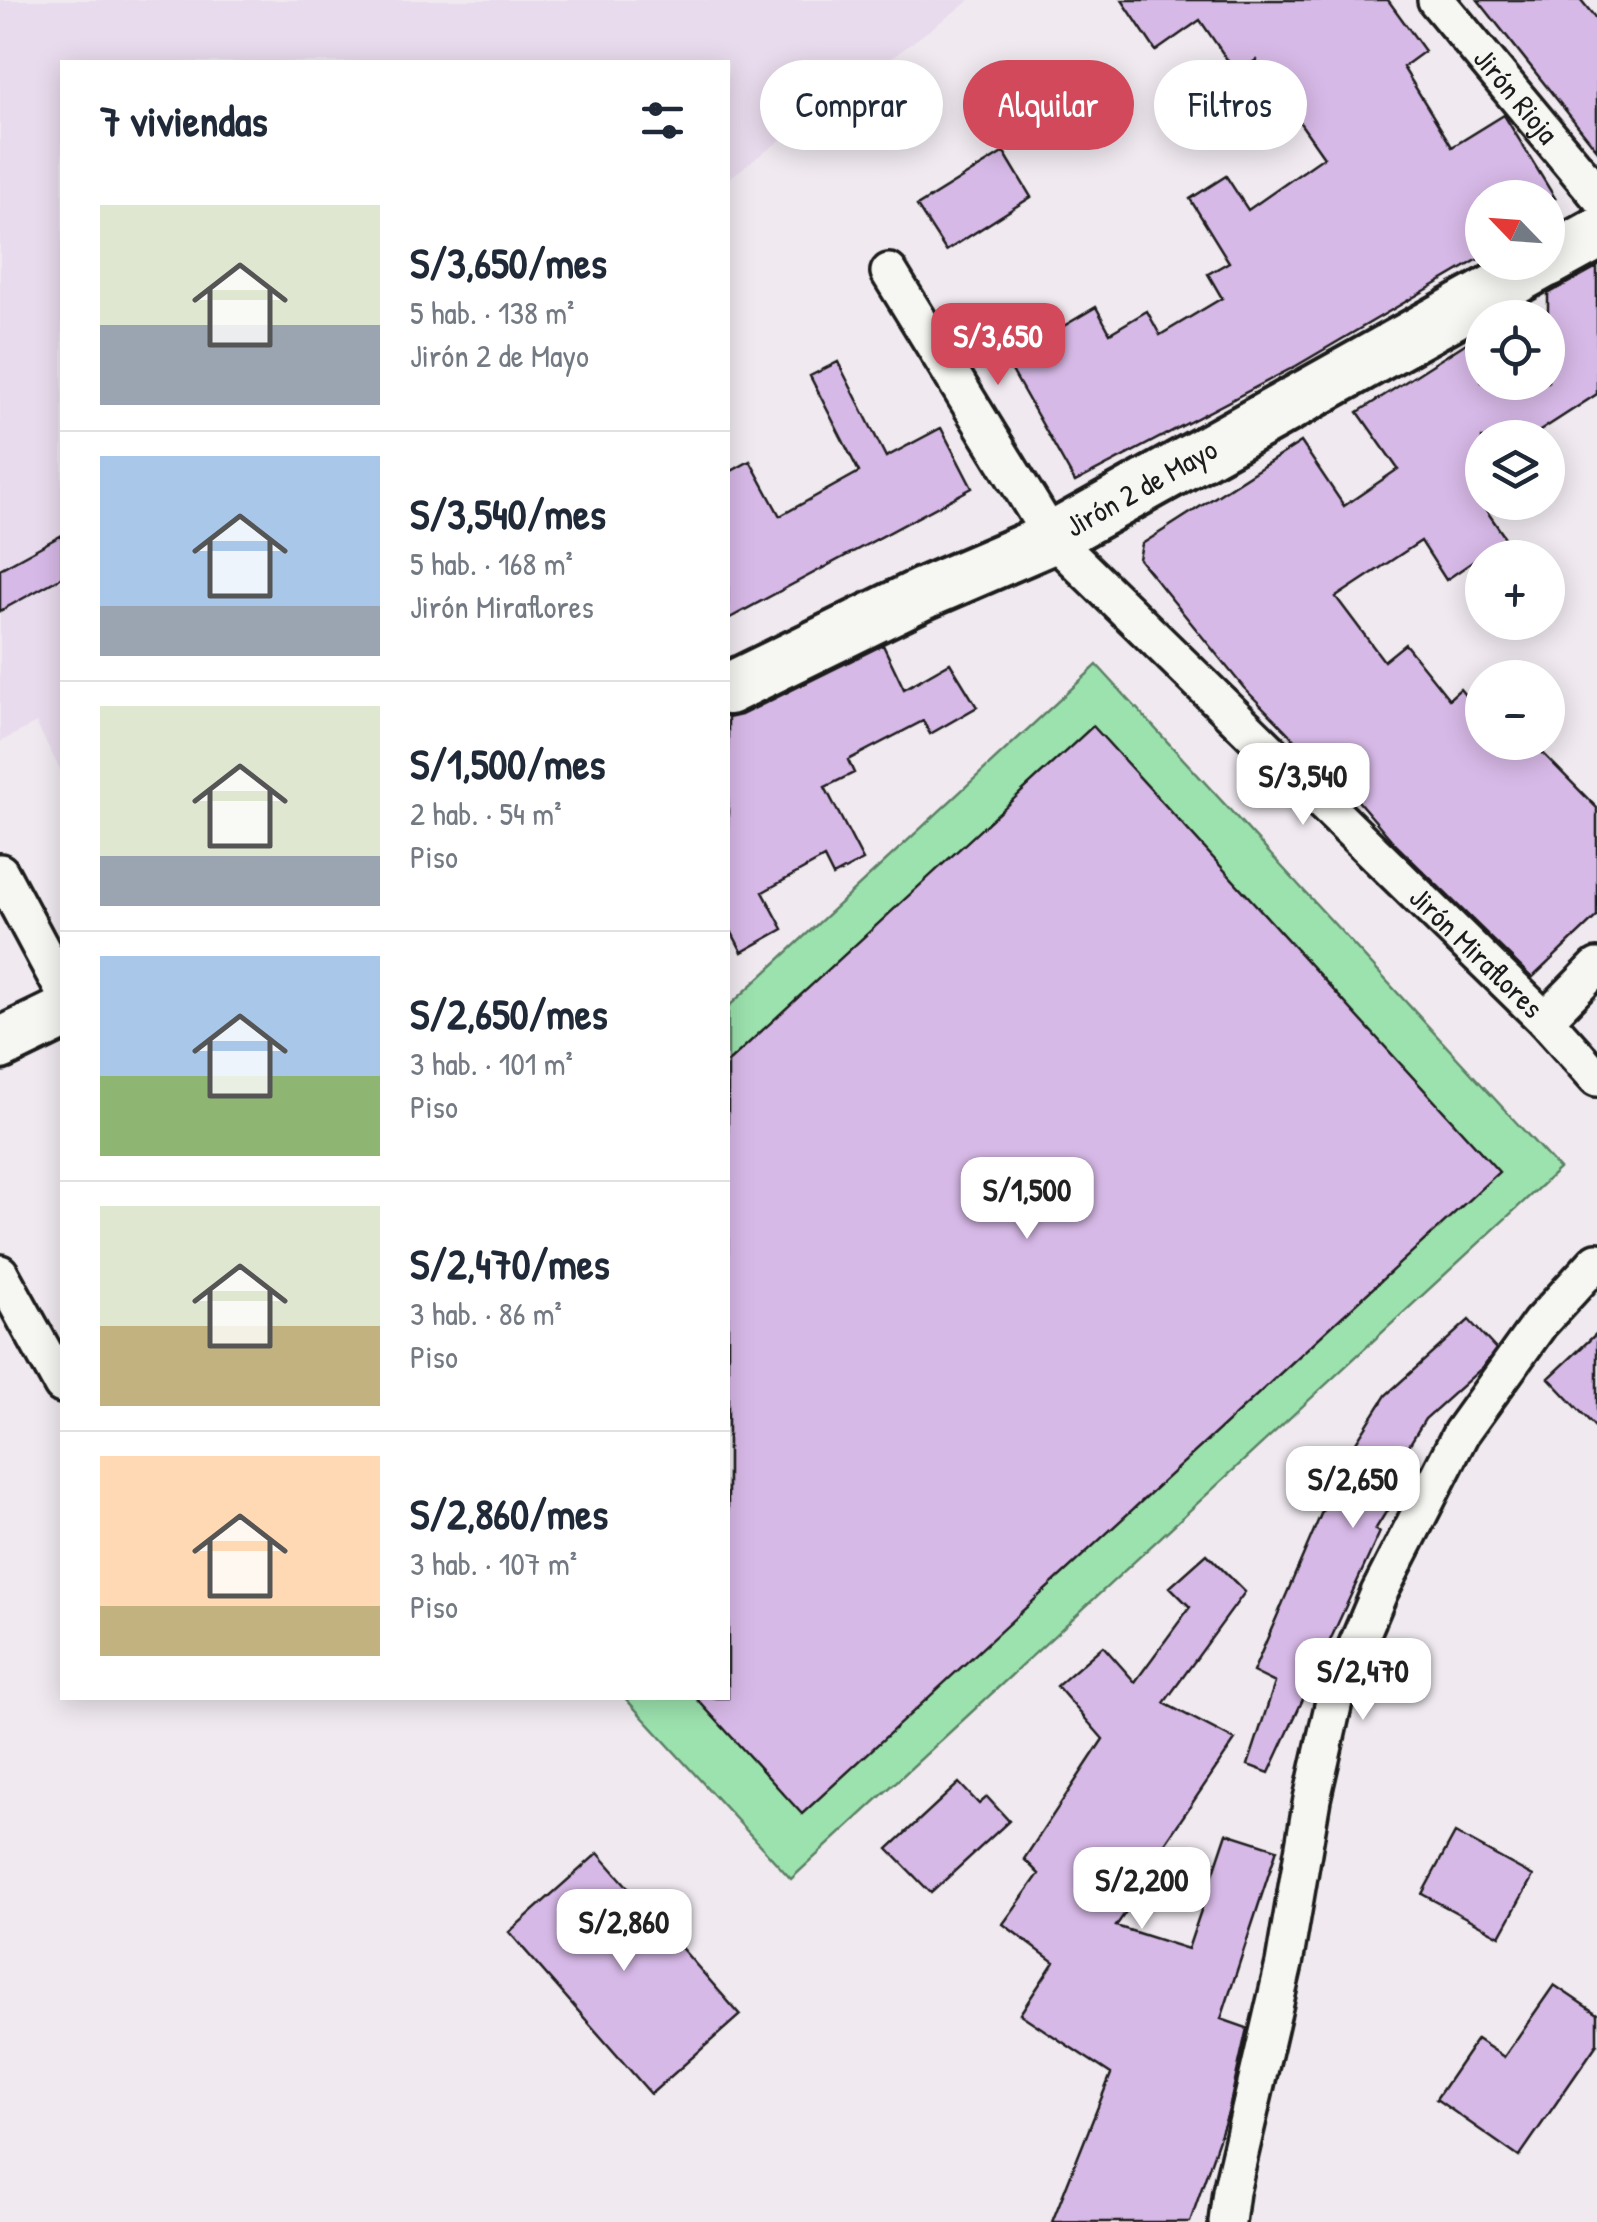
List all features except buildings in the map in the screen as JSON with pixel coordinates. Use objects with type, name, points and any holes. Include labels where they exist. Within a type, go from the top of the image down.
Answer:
[{"type":"main road","name":"Jirón 2 de Mayo","points":[[1565,252],[1597,234]]},
{"type":"main road","name":"Jirón 2 de Mayo","points":[[730,688],[922,594],[1052,538],[1514,280]]},
{"type":"main road","points":[[0,1044],[60,1015]]},
{"type":"street","name":"Jirón Rioja","points":[[1436,0],[1597,194]]},
{"type":"street","name":"Jirón Miraflores","points":[[889,272],[1052,538],[1545,1020],[1597,1078]]},
{"type":"street","points":[[0,872],[60,984]]},
{"type":"street","points":[[1545,1020],[1597,967]]},
{"type":"street","points":[[1227,2222],[1284,1964],[1312,1799],[1335,1697],[1379,1593],[1461,1432],[1540,1322],[1597,1261]]},
{"type":"street","points":[[0,1272],[60,1381]]},
{"type":"shaded area","points":[[0,0],[970,0],[889,60],[760,60],[760,150],[767,150],[730,178],[730,60],[60,60],[60,769],[36,723],[0,742]]},
{"type":"green space","points":[[1097,665],[1559,1169],[791,1879],[627,1700],[730,1700],[730,1005]]}]
